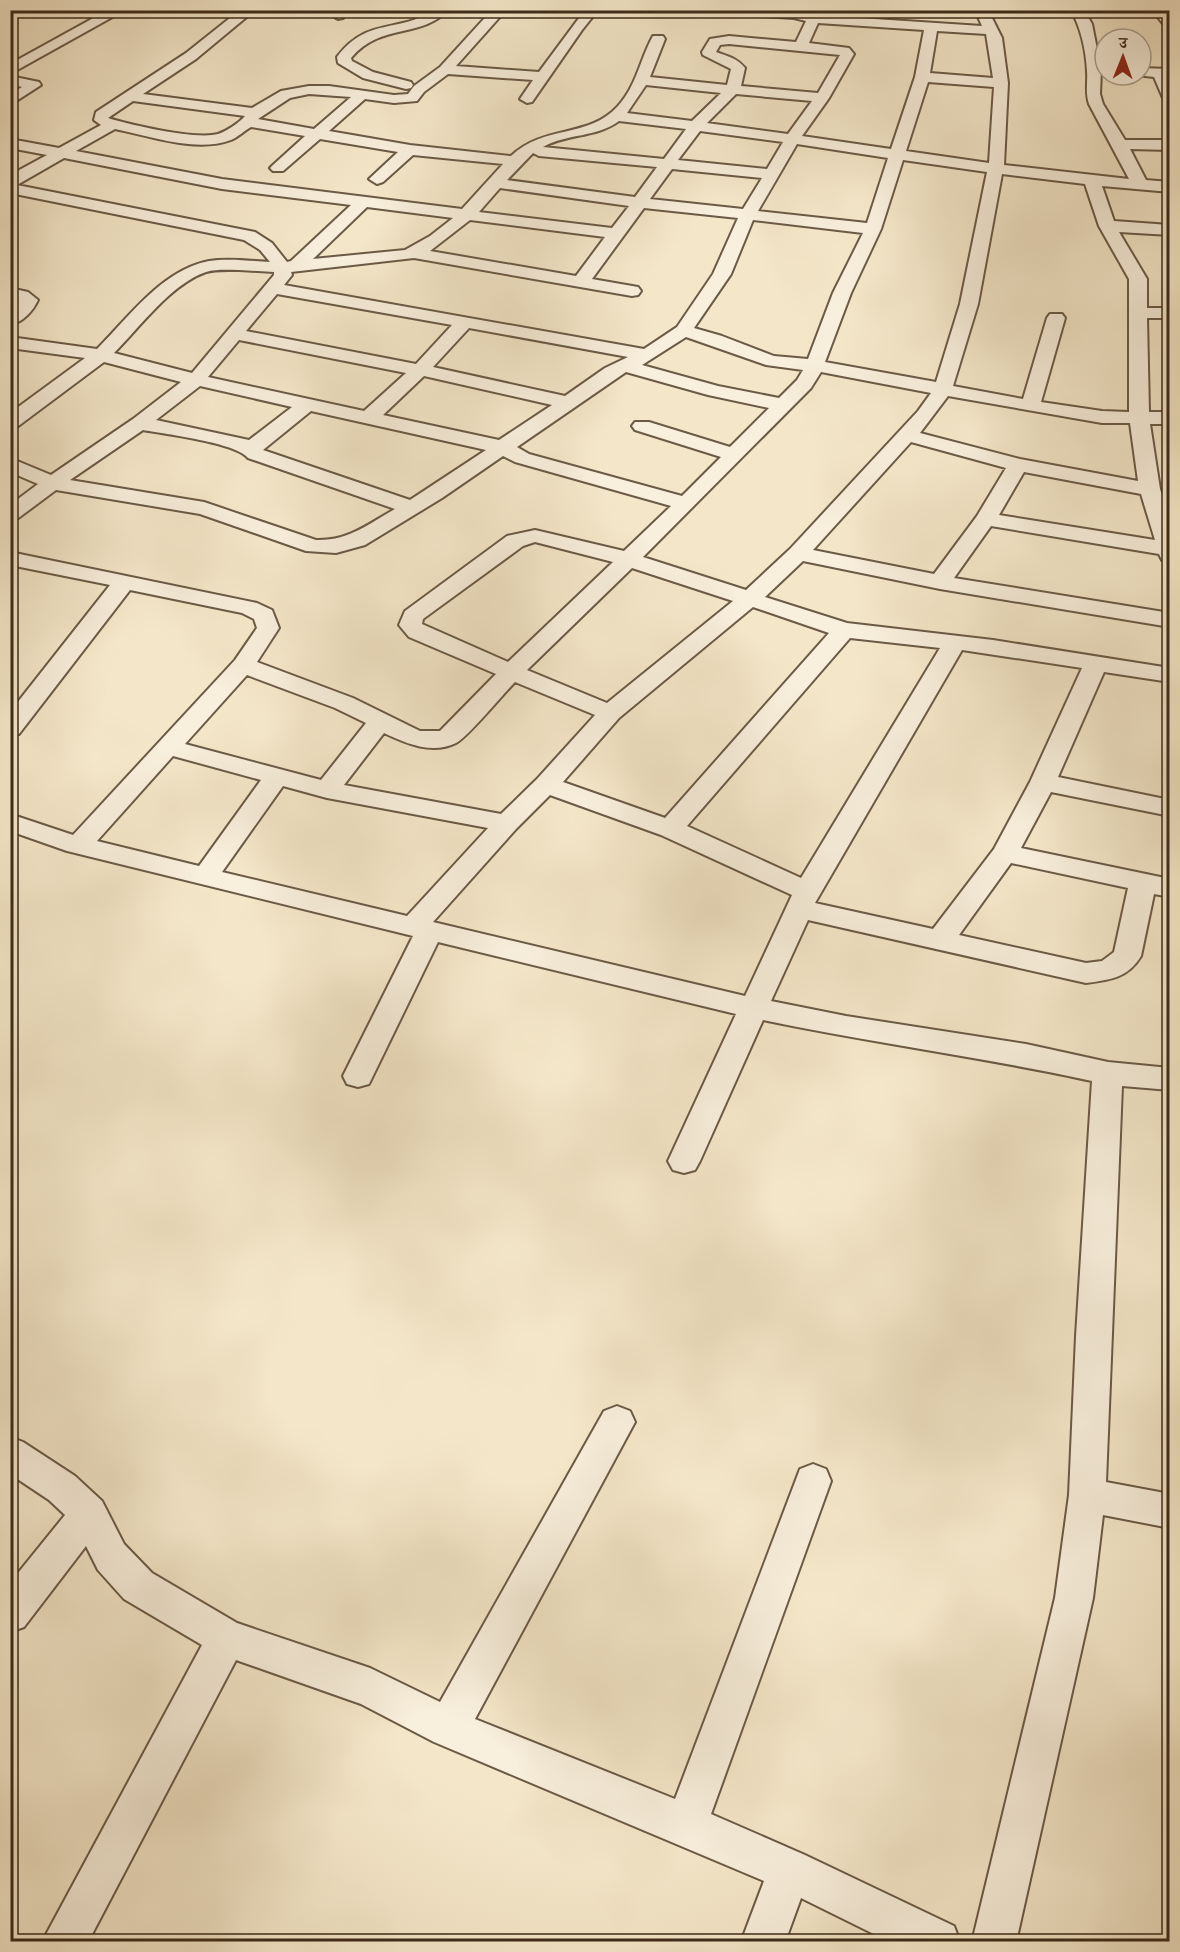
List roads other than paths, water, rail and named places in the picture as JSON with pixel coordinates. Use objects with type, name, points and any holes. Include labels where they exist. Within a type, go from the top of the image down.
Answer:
[{"type":"street","points":[[10,15],[20,10]]},
{"type":"street","points":[[10,70],[119,10]]},
{"type":"street","points":[[249,10],[191,56],[101,115],[100,120],[112,124],[215,140],[225,137],[286,94],[297,91],[329,90],[412,98],[419,89],[446,70],[500,10]]},
{"type":"street","points":[[419,89],[368,75],[345,63],[344,57],[358,41],[373,33],[431,21],[442,10]]},
{"type":"street","points":[[527,99],[577,27],[592,10]]},
{"type":"street","points":[[358,1076],[422,929],[507,823],[546,785],[610,713],[750,598],[798,554],[926,415],[943,389],[969,304],[996,167],[1001,83],[995,38],[981,16],[931,27],[813,19],[794,12],[727,10]]},
{"type":"street","points":[[1077,10],[1085,24],[1093,50]]},
{"type":"street","points":[[1158,10],[1170,23]]},
{"type":"street","points":[[801,46],[813,19]]},
{"type":"street","points":[[243,665],[344,703],[414,738],[430,740],[448,737],[512,671],[686,504],[804,384],[842,293],[873,229],[922,77],[931,27]]},
{"type":"street","points":[[414,253],[464,216],[521,155],[542,141],[604,126],[617,116],[634,98],[644,81],[658,39]]},
{"type":"street","points":[[10,464],[52,483],[204,508],[314,546],[336,547],[357,540],[435,494],[566,402],[647,355],[683,331],[722,274],[748,214],[793,138],[822,98],[847,54],[844,51],[801,46],[729,40],[715,42],[709,52],[710,55],[736,65],[738,68],[733,89],[696,124],[637,202],[618,234],[581,282]]},
{"type":"street","points":[[10,55],[30,59]]},
{"type":"street","points":[[446,70],[542,76]]},
{"type":"street","points":[[1164,72],[1170,98]]},
{"type":"street","points":[[922,77],[1001,83]]},
{"type":"street","points":[[10,80],[34,85],[10,101]]},
{"type":"street","points":[[644,81],[822,98]]},
{"type":"street","points":[[1095,87],[1093,93],[1096,104],[1140,184]]},
{"type":"street","points":[[279,168],[363,94]]},
{"type":"street","points":[[130,96],[251,117],[317,134],[410,150],[666,164],[772,174]]},
{"type":"street","points":[[617,116],[696,124],[1092,180],[1170,187]]},
{"type":"street","points":[[10,182],[65,153],[112,124]]},
{"type":"street","points":[[10,143],[222,184],[618,234]]},
{"type":"street","points":[[1120,144],[1170,145]]},
{"type":"street","points":[[377,179],[410,150]]},
{"type":"street","points":[[1092,180],[1107,226],[1138,279],[1139,419],[1150,489],[1170,555]]},
{"type":"street","points":[[497,183],[637,202],[873,229]]},
{"type":"street","points":[[10,188],[249,236],[264,242],[289,266]]},
{"type":"street","points":[[10,516],[52,483],[140,423],[196,380],[289,266],[362,202]]},
{"type":"street","points":[[1107,226],[1170,230]]},
{"type":"street","points":[[10,423],[100,355],[187,274],[212,266],[289,266],[414,253],[632,291]]},
{"type":"street","points":[[273,288],[647,355]]},
{"type":"street","points":[[10,293],[29,300],[26,307],[10,320]]},
{"type":"street","points":[[1140,313],[1170,313]]},
{"type":"street","points":[[1030,406],[1056,318]]},
{"type":"street","points":[[368,418],[420,370],[466,321]]},
{"type":"street","points":[[683,331],[773,361],[813,365],[1030,406],[1102,417],[1170,418]]},
{"type":"street","points":[[235,334],[420,370],[566,402]]},
{"type":"street","points":[[10,342],[100,355],[196,380],[502,447],[522,458],[686,504]]},
{"type":"street","points":[[625,366],[715,391],[783,405]]},
{"type":"street","points":[[252,448],[308,404]]},
{"type":"street","points":[[140,423],[231,441],[252,448],[255,454],[410,507]]},
{"type":"street","points":[[642,426],[734,455]]},
{"type":"street","points":[[906,435],[1018,465],[1150,489]]},
{"type":"street","points":[[940,582],[972,535],[986,519],[1018,465]]},
{"type":"street","points":[[986,519],[1169,549]]},
{"type":"street","points":[[610,713],[417,632],[410,625],[413,616],[524,537],[547,538],[628,559],[844,630],[955,642],[1170,675]]},
{"type":"street","points":[[798,554],[940,582],[1170,620]]},
{"type":"street","points":[[13,562],[249,608],[264,615],[268,628],[243,665],[79,845]]},
{"type":"street","points":[[14,719],[124,582]]},
{"type":"street","points":[[670,829],[844,630]]},
{"type":"street","points":[[684,1161],[803,900],[955,642]]},
{"type":"street","points":[[942,939],[1005,853],[1043,782],[1095,665]]},
{"type":"street","points":[[327,790],[380,721]]},
{"type":"street","points":[[168,747],[327,790],[507,823]]},
{"type":"street","points":[[205,877],[277,776]]},
{"type":"street","points":[[1043,782],[1170,808]]},
{"type":"street","points":[[546,785],[670,829],[803,900],[942,939],[1086,972],[1110,970],[1127,956],[1143,882]]},
{"type":"street","points":[[10,822],[79,845],[205,877],[753,1008],[846,1027],[1026,1055],[1108,1073],[1170,1079]]},
{"type":"street","points":[[1005,853],[1170,888]]},
{"type":"street","points":[[994,1941],[1074,1598],[1088,1495],[1093,1335],[1108,1073]]},
{"type":"street","points":[[448,1728],[617,1422]]},
{"type":"street","points":[[10,1453],[62,1488],[89,1513],[111,1557],[138,1586],[227,1638],[370,1688],[448,1728],[686,1824],[790,1870],[938,1941]]},
{"type":"street","points":[[686,1824],[813,1481]]},
{"type":"street","points":[[1088,1495],[1170,1511]]},
{"type":"street","points":[[10,1614],[89,1513]]},
{"type":"street","points":[[64,1941],[227,1638]]},
{"type":"street","points":[[763,1941],[790,1870]]}]
